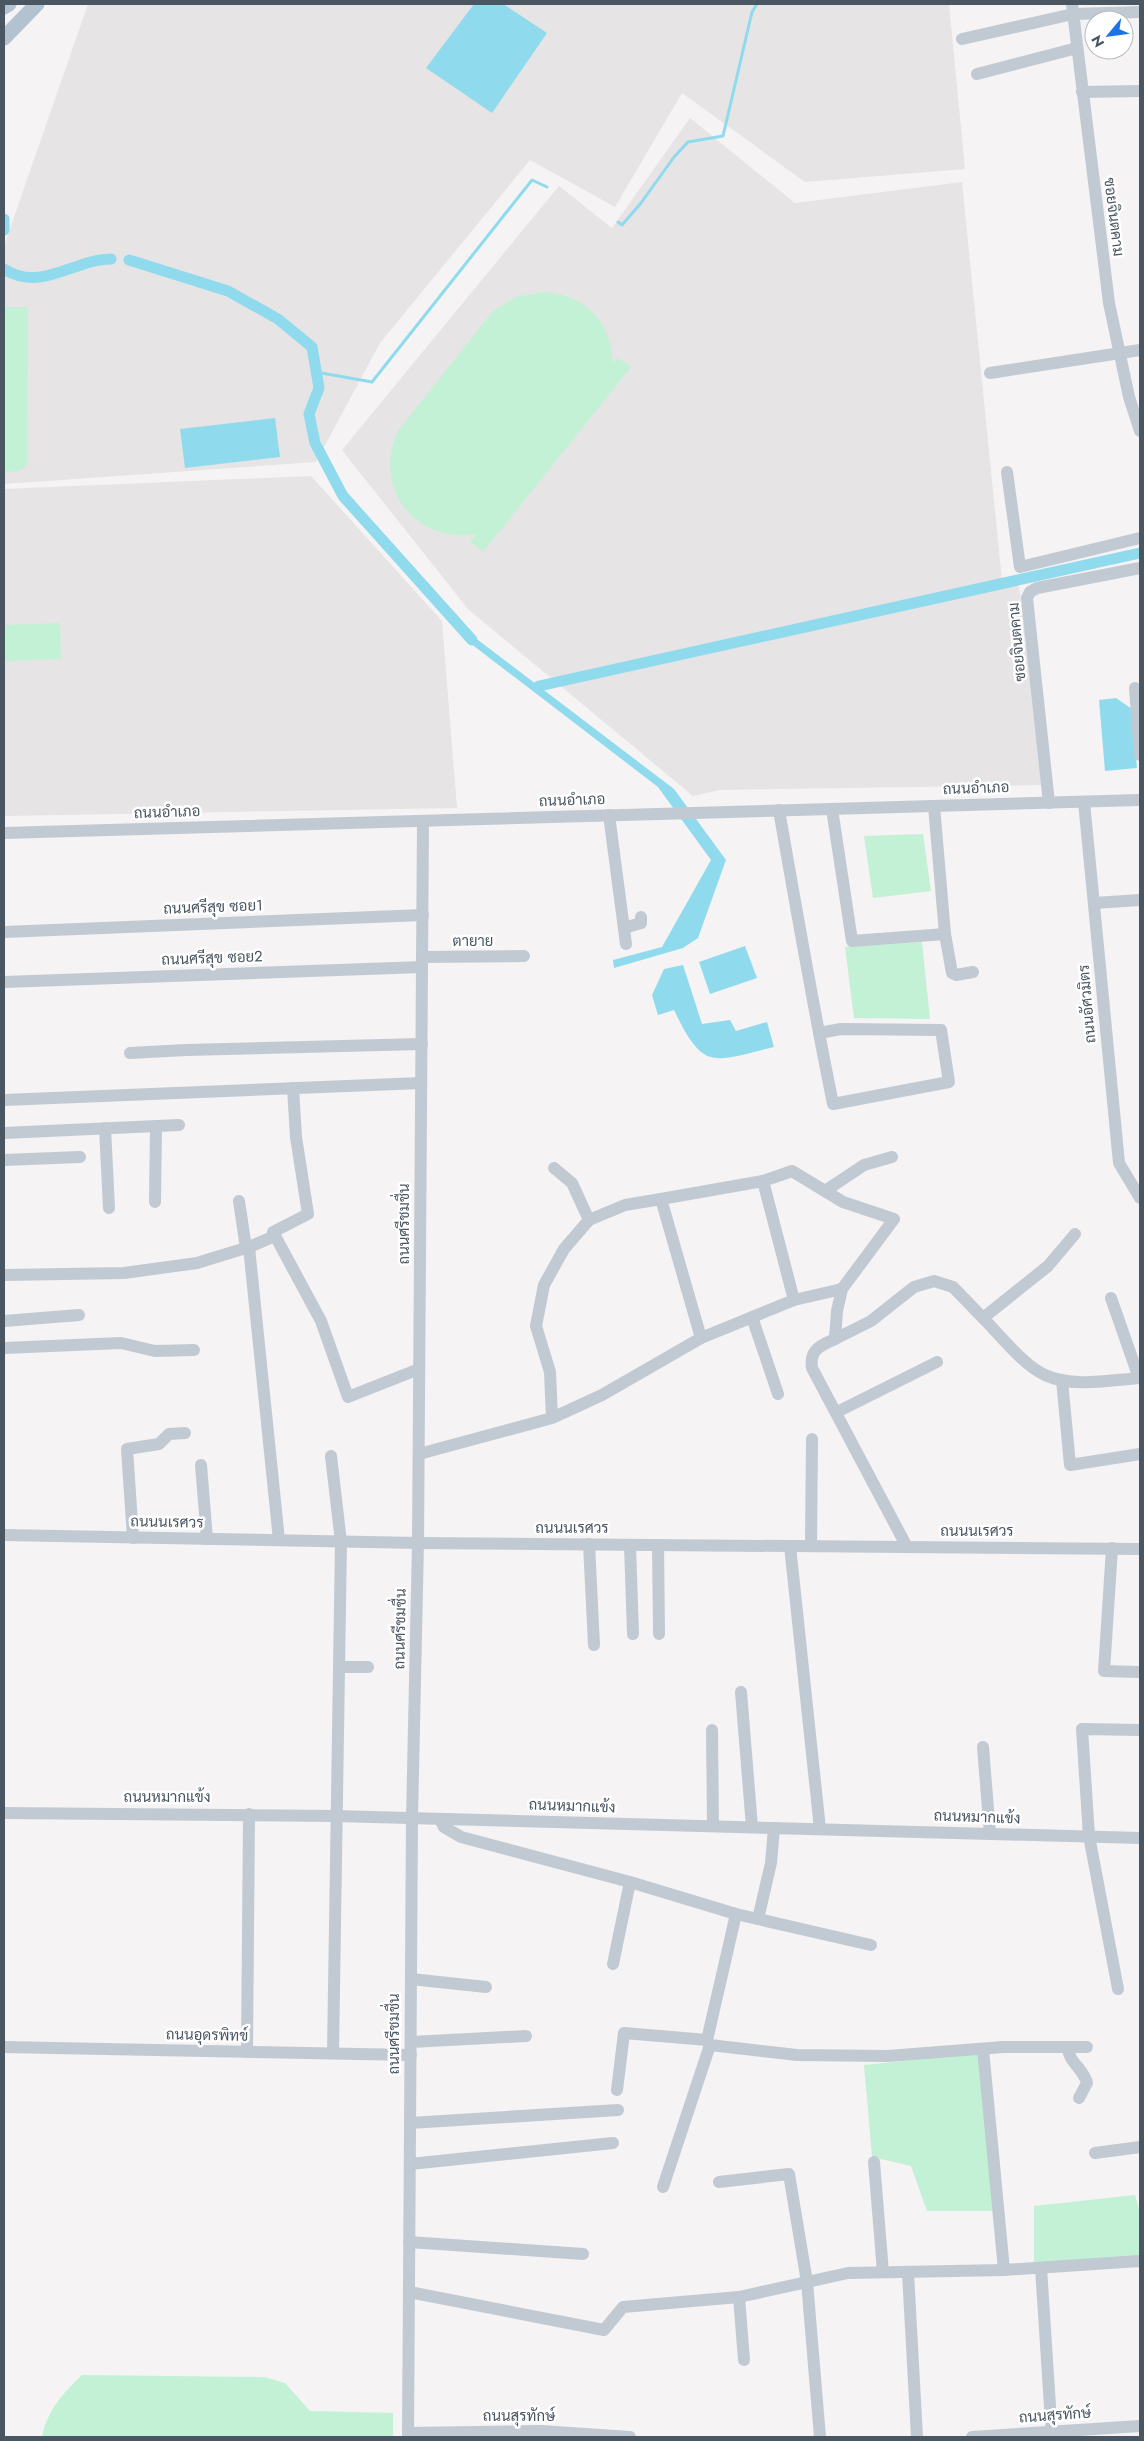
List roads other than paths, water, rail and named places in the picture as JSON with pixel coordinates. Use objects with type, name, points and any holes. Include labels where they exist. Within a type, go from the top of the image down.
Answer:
[{"type":"main road","points":[[4,7],[9,4]]},
{"type":"main road","points":[[4,38],[37,4]]},
{"type":"street","points":[[962,39],[1072,9],[1140,12]]},
{"type":"street","name":"ซอยจินตคาม","points":[[1072,9],[1109,303],[1129,397],[1140,431]]},
{"type":"street","points":[[977,74],[1077,48]]},
{"type":"street","points":[[1082,92],[1140,91]]},
{"type":"street","points":[[990,373],[1140,350]]},
{"type":"street","points":[[1007,472],[1020,567],[1140,538]]},
{"type":"street","name":"ซอยจินตคาม","points":[[1049,803],[1027,598],[1030,592],[1038,588],[1140,568]]},
{"type":"street","points":[[1135,688],[1140,755]]},
{"type":"street","name":"ถนนอำเภอ","points":[[4,833],[1140,800]]},
{"type":"street","name":"ถนนอัศวมิตร","points":[[1084,802],[1119,1163],[1140,1198]]},
{"type":"street","points":[[934,806],[945,934],[952,972],[956,975],[973,972]]},
{"type":"street","points":[[832,809],[852,941],[945,934]]},
{"type":"street","points":[[779,810],[819,1033],[833,1104],[949,1082],[941,1030],[842,1029],[819,1033]]},
{"type":"street","points":[[610,815],[626,944]]},
{"type":"street","name":"ถนนศรีชมชื่น","points":[[408,2435],[412,1818],[419,1454],[423,821]]},
{"type":"street","points":[[1094,903],[1140,900]]},
{"type":"street","name":"ถนนศรีสุข ซอย1","points":[[4,932],[423,915]]},
{"type":"street","points":[[624,928],[638,926],[641,923],[642,917]]},
{"type":"street","name":"ตายาย","points":[[422,962],[524,956]]},
{"type":"street","name":"ถนนศรีสุข ซอย2","points":[[4,982],[422,962]]},
{"type":"street","points":[[130,1054],[186,1050],[422,1044]]},
{"type":"street","points":[[4,1100],[422,1083]]},
{"type":"street","points":[[293,1088],[296,1137],[308,1214],[273,1232],[321,1321],[348,1397],[419,1370]]},
{"type":"street","points":[[4,1133],[179,1125]]},
{"type":"street","points":[[155,1202],[156,1126]]},
{"type":"street","points":[[105,1128],[109,1208]]},
{"type":"street","points":[[4,1160],[80,1157]]},
{"type":"street","points":[[825,1191],[864,1164],[892,1157]]},
{"type":"street","points":[[554,1168],[572,1183],[589,1220]]},
{"type":"street","points":[[552,1418],[550,1372],[536,1326],[544,1285],[564,1249],[589,1220],[626,1205],[763,1181],[792,1171],[843,1202],[894,1219],[842,1289],[835,1339]]},
{"type":"street","points":[[763,1181],[794,1300]]},
{"type":"street","points":[[661,1199],[701,1338]]},
{"type":"street","points":[[239,1202],[247,1248],[279,1540]]},
{"type":"street","points":[[983,1318],[1048,1266],[1076,1234]]},
{"type":"street","points":[[4,1275],[124,1273],[197,1263],[247,1248],[275,1236]]},
{"type":"street","points":[[907,1547],[812,1368],[811,1361],[816,1350],[870,1321],[914,1287],[934,1281],[953,1286],[1014,1350],[1044,1375],[1069,1382],[1140,1378],[1111,1298]]},
{"type":"street","points":[[419,1454],[552,1418],[602,1395],[701,1338],[794,1300],[842,1289]]},
{"type":"street","points":[[4,1321],[78,1314]]},
{"type":"street","points":[[752,1317],[778,1394]]},
{"type":"street","points":[[4,1348],[121,1343],[155,1351],[194,1350]]},
{"type":"street","points":[[837,1412],[937,1362]]},
{"type":"street","points":[[1062,1380],[1070,1465],[1140,1454]]},
{"type":"street","points":[[133,1538],[126,1449],[159,1444],[170,1434],[185,1432]]},
{"type":"street","points":[[811,1546],[812,1439]]},
{"type":"street","points":[[331,1456],[341,1542],[340,1667],[335,1816],[333,2053]]},
{"type":"street","points":[[201,1465],[207,1539]]},
{"type":"street","name":"ถนนนเรศวร","points":[[4,1535],[418,1543],[1140,1549]]},
{"type":"street","points":[[589,1544],[594,1646]]},
{"type":"street","points":[[630,1545],[633,1634]]},
{"type":"street","points":[[658,1545],[659,1634]]},
{"type":"street","points":[[790,1546],[820,1829]]},
{"type":"street","points":[[1112,1548],[1104,1671],[1140,1672]]},
{"type":"street","points":[[340,1667],[368,1667]]},
{"type":"street","points":[[741,1692],[752,1827]]},
{"type":"street","points":[[1118,1988],[1089,1836],[1082,1729],[1140,1730]]},
{"type":"street","points":[[712,1730],[713,1826]]},
{"type":"street","points":[[983,1747],[990,1834]]},
{"type":"street","name":"ถนนหมากแข้ง","points":[[4,1813],[249,1814],[1140,1838]]},
{"type":"street","points":[[247,2052],[249,1814]]},
{"type":"street","points":[[440,1819],[444,1826],[461,1838],[630,1882],[736,1914],[871,1945]]},
{"type":"street","points":[[758,1919],[770,1863],[774,1828]]},
{"type":"street","points":[[613,1964],[630,1882]]},
{"type":"street","points":[[663,2187],[709,2043],[736,1914]]},
{"type":"street","points":[[411,1979],[486,1987]]},
{"type":"street","points":[[617,2090],[624,2033],[797,2055],[888,2056],[984,2048],[1087,2047]]},
{"type":"street","name":"ถนนอุดรพิทข์","points":[[4,2047],[333,2053],[411,2048],[526,2036]]},
{"type":"street","points":[[1068,2047],[1070,2057],[1081,2070],[1087,2083],[1079,2098]]},
{"type":"street","points":[[984,2048],[1004,2270]]},
{"type":"street","points":[[410,2122],[618,2110]]},
{"type":"street","points":[[410,2164],[613,2143]]},
{"type":"street","points":[[1095,2153],[1140,2147]]},
{"type":"street","points":[[874,2162],[883,2272]]},
{"type":"street","points":[[719,2182],[789,2174],[807,2282],[820,2437]]},
{"type":"street","points":[[410,2242],[583,2254]]},
{"type":"street","points":[[409,2292],[604,2330],[623,2307],[739,2297],[848,2273],[1004,2270],[1140,2262]]},
{"type":"street","points":[[1041,2268],[1052,2434]]},
{"type":"street","points":[[908,2273],[917,2437]]},
{"type":"street","points":[[739,2297],[744,2360]]},
{"type":"street","name":"ถนนสุรทักษ์","points":[[972,2437],[1134,2430]]},
{"type":"street","name":"ถนนสุรทักษ์","points":[[408,2435],[503,2434],[541,2431],[630,2437]]},
{"type":"water","points":[[474,4],[503,4],[547,33],[492,113],[426,68]]},
{"type":"water","points":[[275,418],[280,457],[185,468],[180,429]]},
{"type":"water","points":[[474,637],[674,789],[726,860],[698,938],[683,948],[614,968],[613,960],[662,947],[711,860],[658,787],[470,643]]},
{"type":"water","points":[[1116,698],[1132,709],[1137,768],[1105,771],[1099,700]]},
{"type":"water","points":[[745,946],[757,978],[710,994],[699,962]]},
{"type":"water","points":[[683,965],[702,1024],[730,1020],[736,1031],[767,1022],[774,1047],[737,1056],[712,1057],[703,1053],[694,1044],[684,1030],[674,1010],[658,1015],[652,995],[664,969]]},
{"type":"waterway","points":[[618,222],[622,225],[641,203],[674,157],[688,142],[723,136],[752,12],[757,4]]},
{"type":"waterway","points":[[316,372],[372,382],[532,180],[547,187]]},
{"type":"waterway","points":[[4,219],[4,230]]},
{"type":"waterway","points":[[4,269],[31,278],[58,273],[97,260],[111,259]]},
{"type":"waterway","points":[[129,260],[228,291],[278,319],[312,347],[319,388],[309,414],[315,443],[343,496],[472,640]]},
{"type":"waterway","points":[[539,686],[1140,553]]}]
